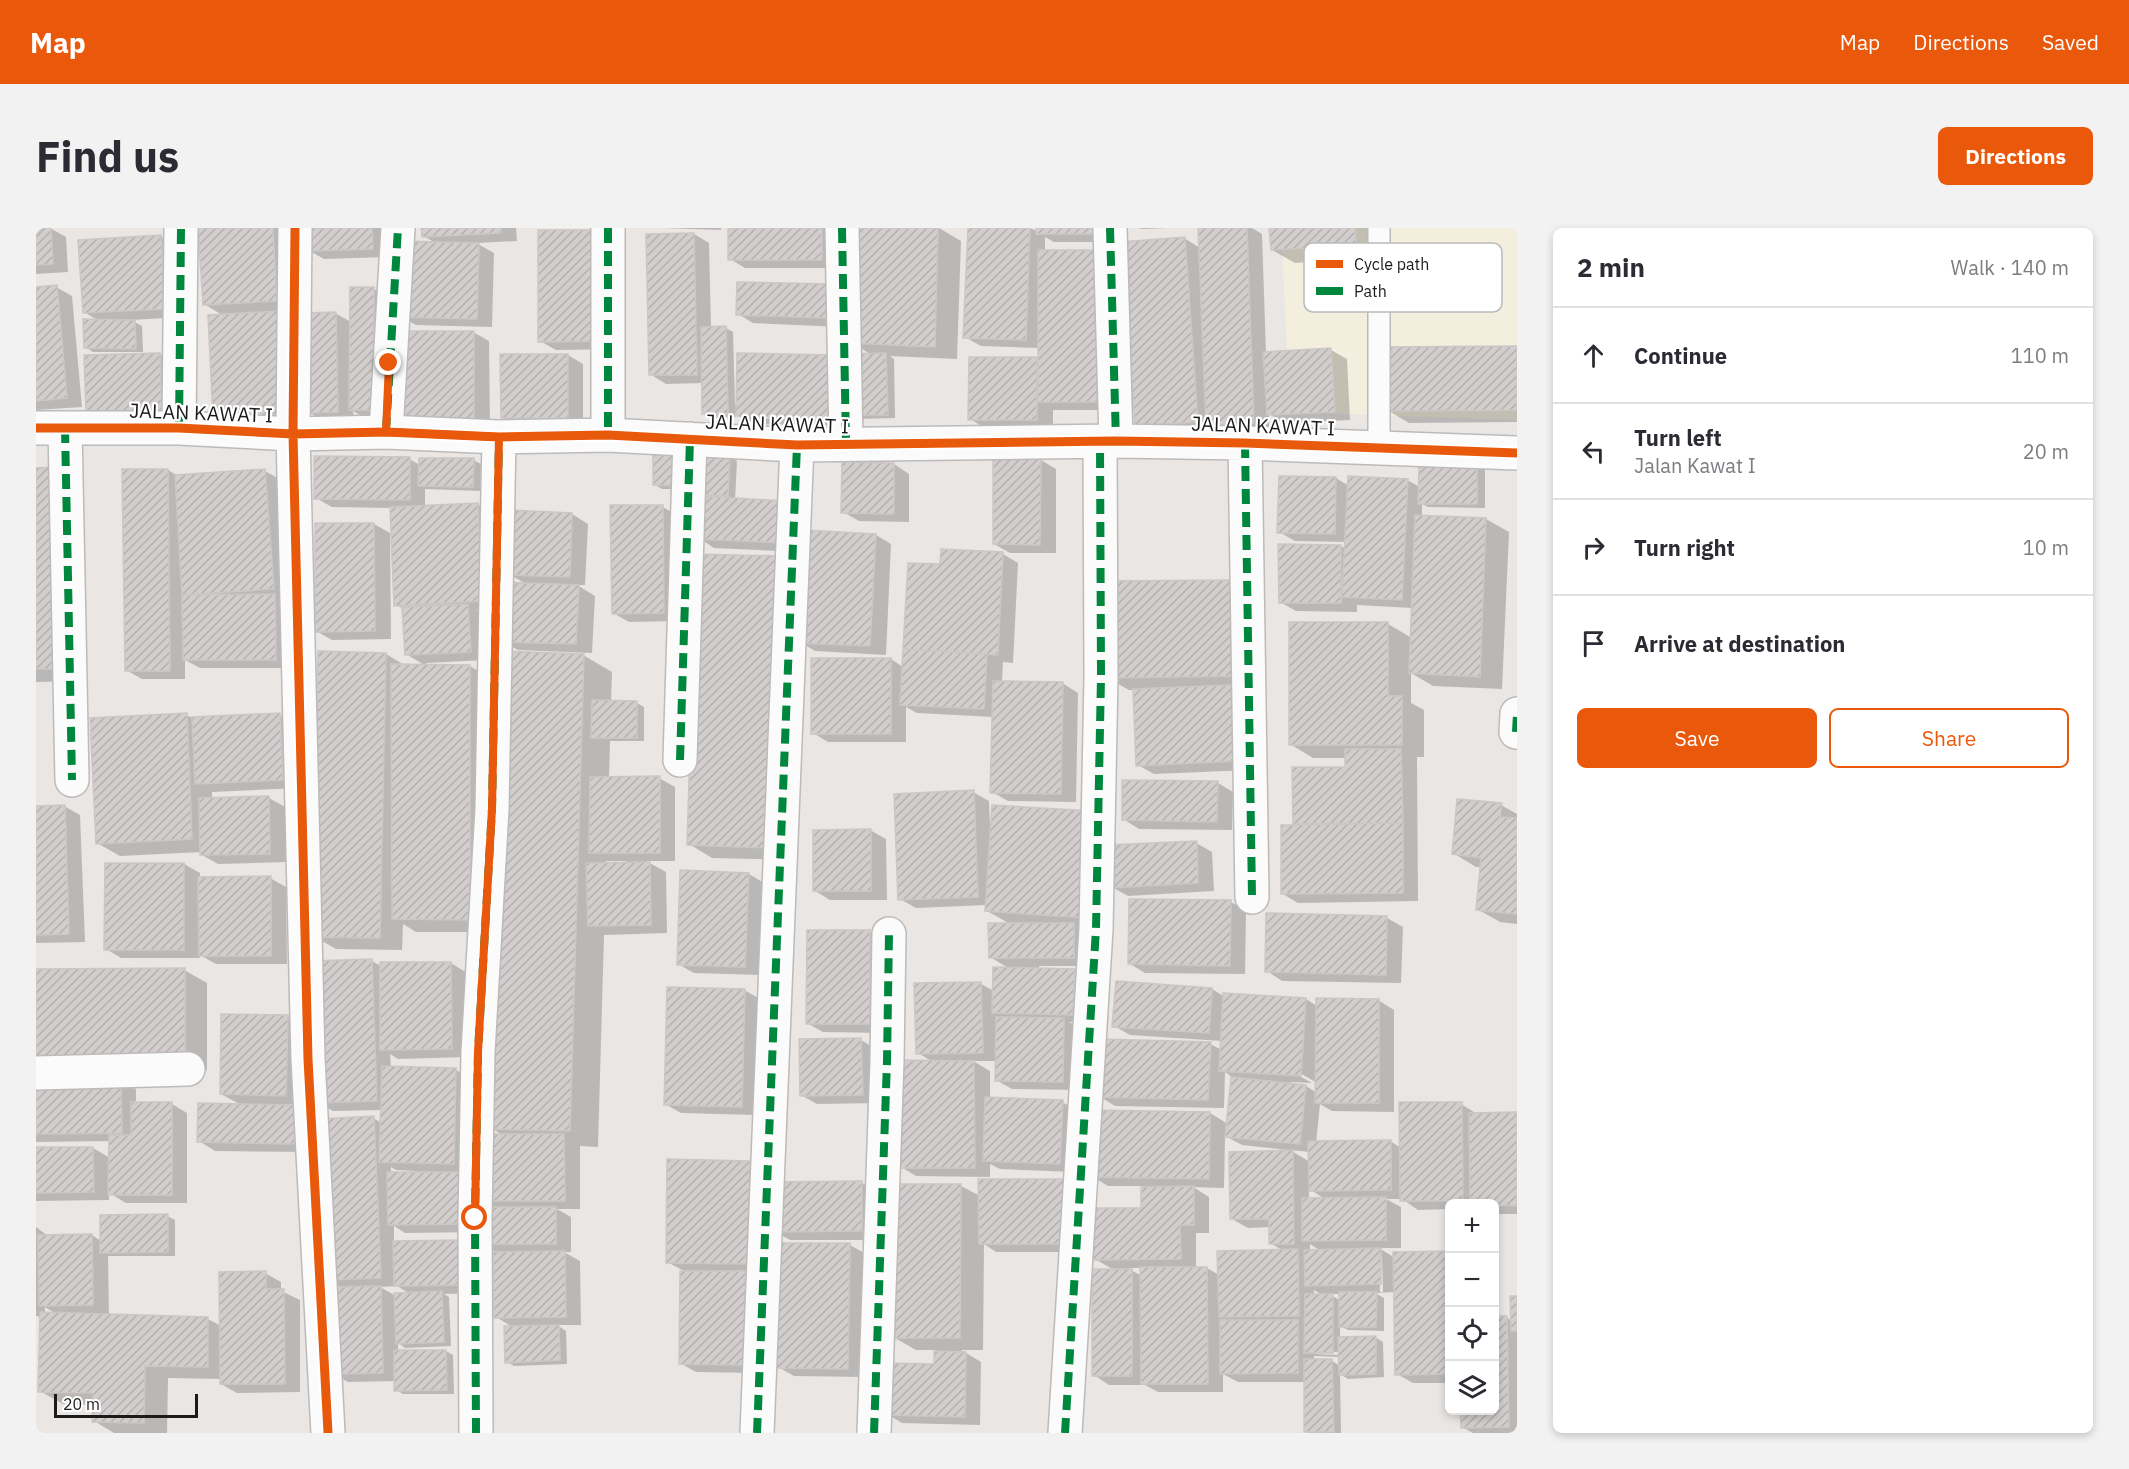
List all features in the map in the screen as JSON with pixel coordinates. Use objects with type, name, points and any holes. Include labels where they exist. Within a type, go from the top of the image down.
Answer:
[{"type":"street","points":[[179,428],[181,228]]},
{"type":"street","points":[[295,228],[293,434],[308,1059],[328,1433]]},
{"type":"street","points":[[386,432],[398,228]]},
{"type":"street","points":[[608,228],[608,435]]},
{"type":"street","points":[[842,228],[846,444]]},
{"type":"street","points":[[1065,1433],[1096,929],[1108,441],[1110,228]]},
{"type":"street","points":[[50,428],[72,780]]},
{"type":"street","name":"JALAN KAWAT I","points":[[50,428],[179,428],[293,434],[386,432],[499,437],[608,435],[796,445],[1108,441],[1245,443],[1517,453]]},
{"type":"street","points":[[476,1433],[477,1064],[492,809],[499,437]]},
{"type":"street","points":[[680,760],[690,439]]},
{"type":"street","points":[[1245,443],[1252,897]]},
{"type":"street","points":[[757,1433],[796,445]]},
{"type":"street","points":[[1516,732],[1517,714]]},
{"type":"street","points":[[874,1433],[887,1061],[889,934]]},
{"type":"street","points":[[36,1073],[188,1069]]},
{"type":"lane","points":[[1379,312],[1379,448]]},
{"type":"shaded area","points":[[1281,228],[1517,228],[1517,420],[1290,412]]},
{"type":"building","points":[[36,228],[51,228],[53,264],[36,265]]},
{"type":"building","points":[[198,228],[273,228],[277,301],[203,305]]},
{"type":"building","points":[[306,228],[372,228],[373,249],[307,251]]},
{"type":"building","points":[[421,228],[501,228],[501,233],[422,237]]},
{"type":"building","points":[[728,228],[822,228],[822,260],[728,260]]},
{"type":"building","points":[[852,228],[938,228],[935,347],[849,343]]},
{"type":"building","points":[[968,228],[1030,228],[1026,340],[963,338]]},
{"type":"building","points":[[1036,228],[1103,228],[1103,234],[1036,234]]},
{"type":"building","points":[[1198,228],[1247,228],[1254,423],[1206,425]]},
{"type":"building","points":[[1269,228],[1355,228],[1356,243],[1304,243],[1304,248],[1271,250]]},
{"type":"building","points":[[538,230],[606,230],[606,341],[538,342]]},
{"type":"building","points":[[694,233],[697,375],[649,375],[646,234]]},
{"type":"building","points":[[161,235],[165,309],[83,313],[78,240]]},
{"type":"building","points":[[1185,237],[1198,422],[1135,426],[1121,242]]},
{"type":"building","points":[[400,241],[479,243],[477,319],[399,317]]},
{"type":"building","points":[[1038,250],[1104,250],[1102,402],[1038,402]]},
{"type":"building","points":[[737,282],[828,284],[827,318],[736,315]]},
{"type":"building","points":[[57,285],[67,398],[36,401],[36,287]]},
{"type":"building","points":[[350,287],[374,287],[374,410],[349,410]]},
{"type":"building","points":[[280,311],[285,414],[213,418],[208,315]]},
{"type":"building","points":[[336,312],[338,412],[306,413],[304,313]]},
{"type":"building","points":[[83,319],[135,320],[136,349],[84,348]]},
{"type":"building","points":[[726,326],[728,414],[702,414],[701,327]]},
{"type":"building","points":[[397,331],[474,331],[474,421],[397,422]]},
{"type":"building","points":[[1517,346],[1517,410],[1385,411],[1385,347]]},
{"type":"building","points":[[1331,348],[1335,412],[1267,415],[1263,352]]},
{"type":"building","points":[[160,353],[162,410],[86,412],[84,355]]},
{"type":"building","points":[[737,353],[829,355],[828,418],[736,416]]},
{"type":"building","points":[[886,353],[888,415],[848,415],[847,354]]},
{"type":"building","points":[[500,354],[568,354],[568,418],[501,418]]},
{"type":"building","points":[[969,357],[1037,357],[1037,420],[968,420]]},
{"type":"building","points":[[682,452],[682,486],[653,485],[653,453]]},
{"type":"building","points":[[693,455],[730,455],[728,496],[692,495]]},
{"type":"building","points":[[314,456],[410,457],[410,500],[314,499]]},
{"type":"building","points":[[419,458],[474,458],[473,487],[418,486]]},
{"type":"building","points":[[993,458],[1041,459],[1040,545],[993,544]]},
{"type":"building","points":[[842,462],[894,463],[894,514],[841,513]]},
{"type":"building","points":[[1419,463],[1477,463],[1477,504],[1418,504]]},
{"type":"building","points":[[53,467],[59,669],[36,669],[36,468]]},
{"type":"building","points":[[122,469],[168,469],[170,671],[125,671]]},
{"type":"building","points":[[265,469],[274,589],[182,595],[175,475]]},
{"type":"building","points":[[1279,476],[1336,477],[1335,534],[1277,533]]},
{"type":"building","points":[[1348,476],[1408,479],[1402,600],[1342,597]]},
{"type":"building","points":[[700,496],[786,501],[784,543],[697,539]]},
{"type":"building","points":[[478,503],[482,601],[394,606],[390,507]]},
{"type":"building","points":[[610,505],[663,505],[664,613],[612,614]]},
{"type":"building","points":[[510,510],[572,513],[570,577],[507,575]]},
{"type":"building","points":[[1415,515],[1486,518],[1480,677],[1409,673]]},
{"type":"building","points":[[315,523],[374,523],[375,631],[315,632]]},
{"type":"building","points":[[803,530],[876,534],[870,646],[798,643]]},
{"type":"building","points":[[1278,544],[1341,545],[1341,603],[1279,603]]},
{"type":"building","points":[[941,549],[1003,552],[998,655],[903,649],[908,563],[940,564]]},
{"type":"building","points":[[696,554],[779,556],[771,848],[687,845]]},
{"type":"building","points":[[1238,580],[1241,676],[1105,678],[1102,581]]},
{"type":"building","points":[[503,582],[579,585],[576,644],[501,642]]},
{"type":"building","points":[[275,594],[276,660],[183,660],[182,595]]},
{"type":"building","points":[[468,604],[471,652],[405,655],[402,607]]},
{"type":"building","points":[[1289,622],[1388,622],[1388,696],[1402,696],[1402,745],[1289,745]]},
{"type":"building","points":[[903,649],[987,654],[984,709],[900,705]]},
{"type":"building","points":[[318,651],[386,653],[380,938],[312,937]]},
{"type":"building","points":[[503,651],[584,654],[570,1131],[489,1129]]},
{"type":"building","points":[[811,658],[891,658],[891,734],[811,734]]},
{"type":"building","points":[[391,664],[470,665],[470,920],[392,919]]},
{"type":"building","points":[[993,681],[1063,682],[1061,794],[990,793]]},
{"type":"building","points":[[1231,685],[1234,761],[1136,766],[1133,689]]},
{"type":"building","points":[[592,700],[637,701],[637,738],[591,738]]},
{"type":"building","points":[[187,713],[192,839],[96,844],[90,718]]},
{"type":"building","points":[[280,713],[283,780],[195,784],[192,717]]},
{"type":"building","points":[[1345,749],[1401,749],[1403,823],[1293,824],[1292,767],[1345,767]]},
{"type":"building","points":[[660,776],[660,853],[589,853],[590,777]]},
{"type":"building","points":[[1122,780],[1218,781],[1217,822],[1122,820]]},
{"type":"building","points":[[974,790],[978,897],[898,900],[894,794]]},
{"type":"building","points":[[269,796],[270,854],[200,855],[199,798]]},
{"type":"building","points":[[1457,799],[1502,803],[1500,817],[1517,818],[1517,914],[1476,910],[1481,858],[1452,854]]},
{"type":"building","points":[[65,805],[69,934],[36,935],[36,806]]},
{"type":"building","points":[[992,805],[1093,811],[1087,918],[985,911]]},
{"type":"building","points":[[1403,823],[1403,893],[1281,894],[1281,825]]},
{"type":"building","points":[[871,829],[871,891],[813,891],[813,830]]},
{"type":"building","points":[[1197,841],[1198,883],[1111,888],[1108,845]]},
{"type":"building","points":[[650,862],[651,925],[588,926],[586,863]]},
{"type":"building","points":[[105,863],[184,863],[184,950],[104,950]]},
{"type":"building","points":[[680,870],[749,873],[745,967],[677,965]]},
{"type":"building","points":[[271,876],[271,956],[199,956],[198,877]]},
{"type":"building","points":[[1129,899],[1231,900],[1230,966],[1128,964]]},
{"type":"building","points":[[1266,913],[1387,916],[1386,975],[1265,972]]},
{"type":"building","points":[[988,923],[1074,923],[1074,958],[989,958]]},
{"type":"building","points":[[807,930],[870,930],[870,1024],[806,1024]]},
{"type":"building","points":[[372,959],[377,1101],[316,1103],[312,961]]},
{"type":"building","points":[[380,962],[451,962],[452,1049],[380,1050]]},
{"type":"building","points":[[993,967],[1075,969],[1073,1015],[992,1013]]},
{"type":"building","points":[[185,968],[185,1058],[36,1058],[36,969]]},
{"type":"building","points":[[1116,981],[1212,988],[1209,1033],[1112,1027]]},
{"type":"building","points":[[981,982],[983,1053],[916,1054],[914,983]]},
{"type":"building","points":[[667,987],[745,989],[742,1107],[664,1105]]},
{"type":"building","points":[[1223,993],[1306,998],[1301,1076],[1219,1071]]},
{"type":"building","points":[[1316,998],[1379,999],[1379,1103],[1315,1103]]},
{"type":"building","points":[[221,1014],[288,1015],[286,1096],[220,1094]]},
{"type":"building","points":[[996,1017],[1064,1018],[1063,1082],[995,1081]]},
{"type":"building","points":[[861,1038],[863,1095],[800,1096],[799,1039]]},
{"type":"building","points":[[1100,1039],[1211,1042],[1208,1100],[1098,1097]]},
{"type":"building","points":[[900,1060],[974,1061],[975,1168],[899,1168]]},
{"type":"building","points":[[382,1066],[456,1068],[454,1164],[379,1162]]},
{"type":"building","points":[[1231,1077],[1306,1085],[1300,1144],[1225,1137]]},
{"type":"building","points":[[121,1079],[122,1133],[36,1134],[36,1080]]},
{"type":"building","points":[[985,1097],[1063,1100],[1060,1164],[983,1161]]},
{"type":"building","points":[[131,1102],[172,1102],[172,1195],[108,1195],[109,1135],[131,1135]]},
{"type":"building","points":[[1399,1102],[1462,1102],[1463,1199],[1400,1201]]},
{"type":"building","points":[[198,1103],[296,1105],[295,1144],[197,1142]]},
{"type":"building","points":[[1092,1110],[1210,1112],[1209,1179],[1091,1177]]},
{"type":"building","points":[[1517,1112],[1517,1206],[1499,1205],[1499,1199],[1470,1199],[1469,1113]]},
{"type":"building","points":[[374,1116],[381,1278],[325,1280],[318,1119]]},
{"type":"building","points":[[481,1134],[564,1134],[565,1201],[480,1201]]},
{"type":"building","points":[[1391,1140],[1391,1190],[1309,1191],[1308,1141]]},
{"type":"building","points":[[36,1147],[93,1147],[94,1192],[36,1193]]},
{"type":"building","points":[[1293,1150],[1294,1244],[1269,1244],[1269,1219],[1230,1219],[1229,1152]]},
{"type":"building","points":[[667,1159],[750,1161],[749,1264],[666,1263]]},
{"type":"building","points":[[387,1172],[467,1172],[468,1224],[388,1225]]},
{"type":"building","points":[[978,1179],[1071,1179],[1072,1244],[979,1244]]},
{"type":"building","points":[[862,1181],[862,1231],[773,1232],[773,1182]]},
{"type":"building","points":[[893,1184],[961,1184],[960,1338],[892,1338]]},
{"type":"building","points":[[1194,1186],[1194,1225],[1180,1225],[1181,1259],[1093,1260],[1093,1208],[1141,1208],[1141,1187]]},
{"type":"building","points":[[1386,1197],[1386,1240],[1302,1241],[1302,1198]]},
{"type":"building","points":[[480,1207],[556,1207],[556,1244],[480,1244]]},
{"type":"building","points":[[168,1214],[168,1252],[100,1253],[100,1215]]},
{"type":"building","points":[[92,1234],[93,1305],[39,1306],[38,1235]]},
{"type":"building","points":[[463,1240],[464,1285],[394,1286],[393,1241]]},
{"type":"building","points":[[767,1243],[850,1243],[848,1369],[777,1368],[778,1297]]},
{"type":"building","points":[[1381,1248],[1381,1284],[1305,1286],[1304,1250]]},
{"type":"building","points":[[1298,1249],[1299,1316],[1219,1317],[1217,1251]]},
{"type":"building","points":[[565,1251],[566,1317],[494,1318],[493,1252]]},
{"type":"building","points":[[1445,1251],[1445,1374],[1395,1375],[1393,1252]]},
{"type":"building","points":[[1140,1267],[1207,1267],[1208,1384],[1141,1384]]},
{"type":"building","points":[[1092,1269],[1132,1269],[1132,1376],[1092,1376]]},
{"type":"building","points":[[266,1271],[266,1289],[284,1289],[285,1384],[220,1384],[219,1272]]},
{"type":"building","points":[[680,1271],[746,1271],[745,1365],[679,1364]]},
{"type":"building","points":[[381,1286],[383,1373],[330,1374],[330,1287]]},
{"type":"building","points":[[442,1291],[444,1342],[396,1344],[394,1293]]},
{"type":"building","points":[[1339,1292],[1377,1292],[1376,1327],[1339,1327]]},
{"type":"building","points":[[1305,1294],[1333,1294],[1333,1353],[1304,1353]]},
{"type":"building","points":[[1510,1296],[1517,1296],[1517,1331],[1511,1331]]},
{"type":"building","points":[[40,1312],[208,1317],[208,1367],[145,1366],[144,1423],[92,1422],[93,1393],[38,1392]]},
{"type":"building","points":[[1499,1316],[1507,1316],[1509,1427],[1461,1428],[1460,1415],[1499,1415]]},
{"type":"building","points":[[1220,1320],[1298,1320],[1298,1373],[1220,1374]]},
{"type":"building","points":[[559,1325],[560,1360],[505,1363],[504,1326]]},
{"type":"building","points":[[1376,1336],[1376,1374],[1339,1375],[1338,1337]]},
{"type":"building","points":[[394,1350],[446,1350],[447,1390],[394,1391]]},
{"type":"building","points":[[934,1351],[966,1352],[965,1417],[885,1415],[887,1363],[934,1364]]},
{"type":"building","points":[[1304,1359],[1332,1359],[1334,1432],[1304,1432]]},
{"type":"marked path","points":[[179,428],[181,228]]},
{"type":"marked path","points":[[386,432],[398,228]]},
{"type":"marked path","points":[[608,228],[608,435]]},
{"type":"marked path","points":[[842,228],[846,444]]},
{"type":"marked path","points":[[1110,228],[1116,441]]},
{"type":"marked path","points":[[65,428],[72,780]]},
{"type":"marked path","points":[[476,1433],[475,1218],[478,1052],[492,809],[499,437]]},
{"type":"marked path","points":[[680,760],[690,439]]},
{"type":"marked path","points":[[1065,1433],[1096,929],[1101,677],[1100,441]]},
{"type":"marked path","points":[[1245,443],[1252,897]]},
{"type":"marked path","points":[[757,1433],[797,445]]},
{"type":"marked path","points":[[1516,732],[1517,714]]},
{"type":"marked path","points":[[874,1433],[887,1061],[889,934]]},
{"type":"cycle path","points":[[295,228],[293,434],[308,1059],[328,1433]]},
{"type":"cycle path","points":[[36,428],[179,428],[293,434],[386,432],[499,437],[608,435],[797,445],[1116,441],[1245,443],[1517,453]]},
{"type":"route","points":[[389,363],[386,432],[499,437],[492,809],[478,1052],[475,1218]]}]
